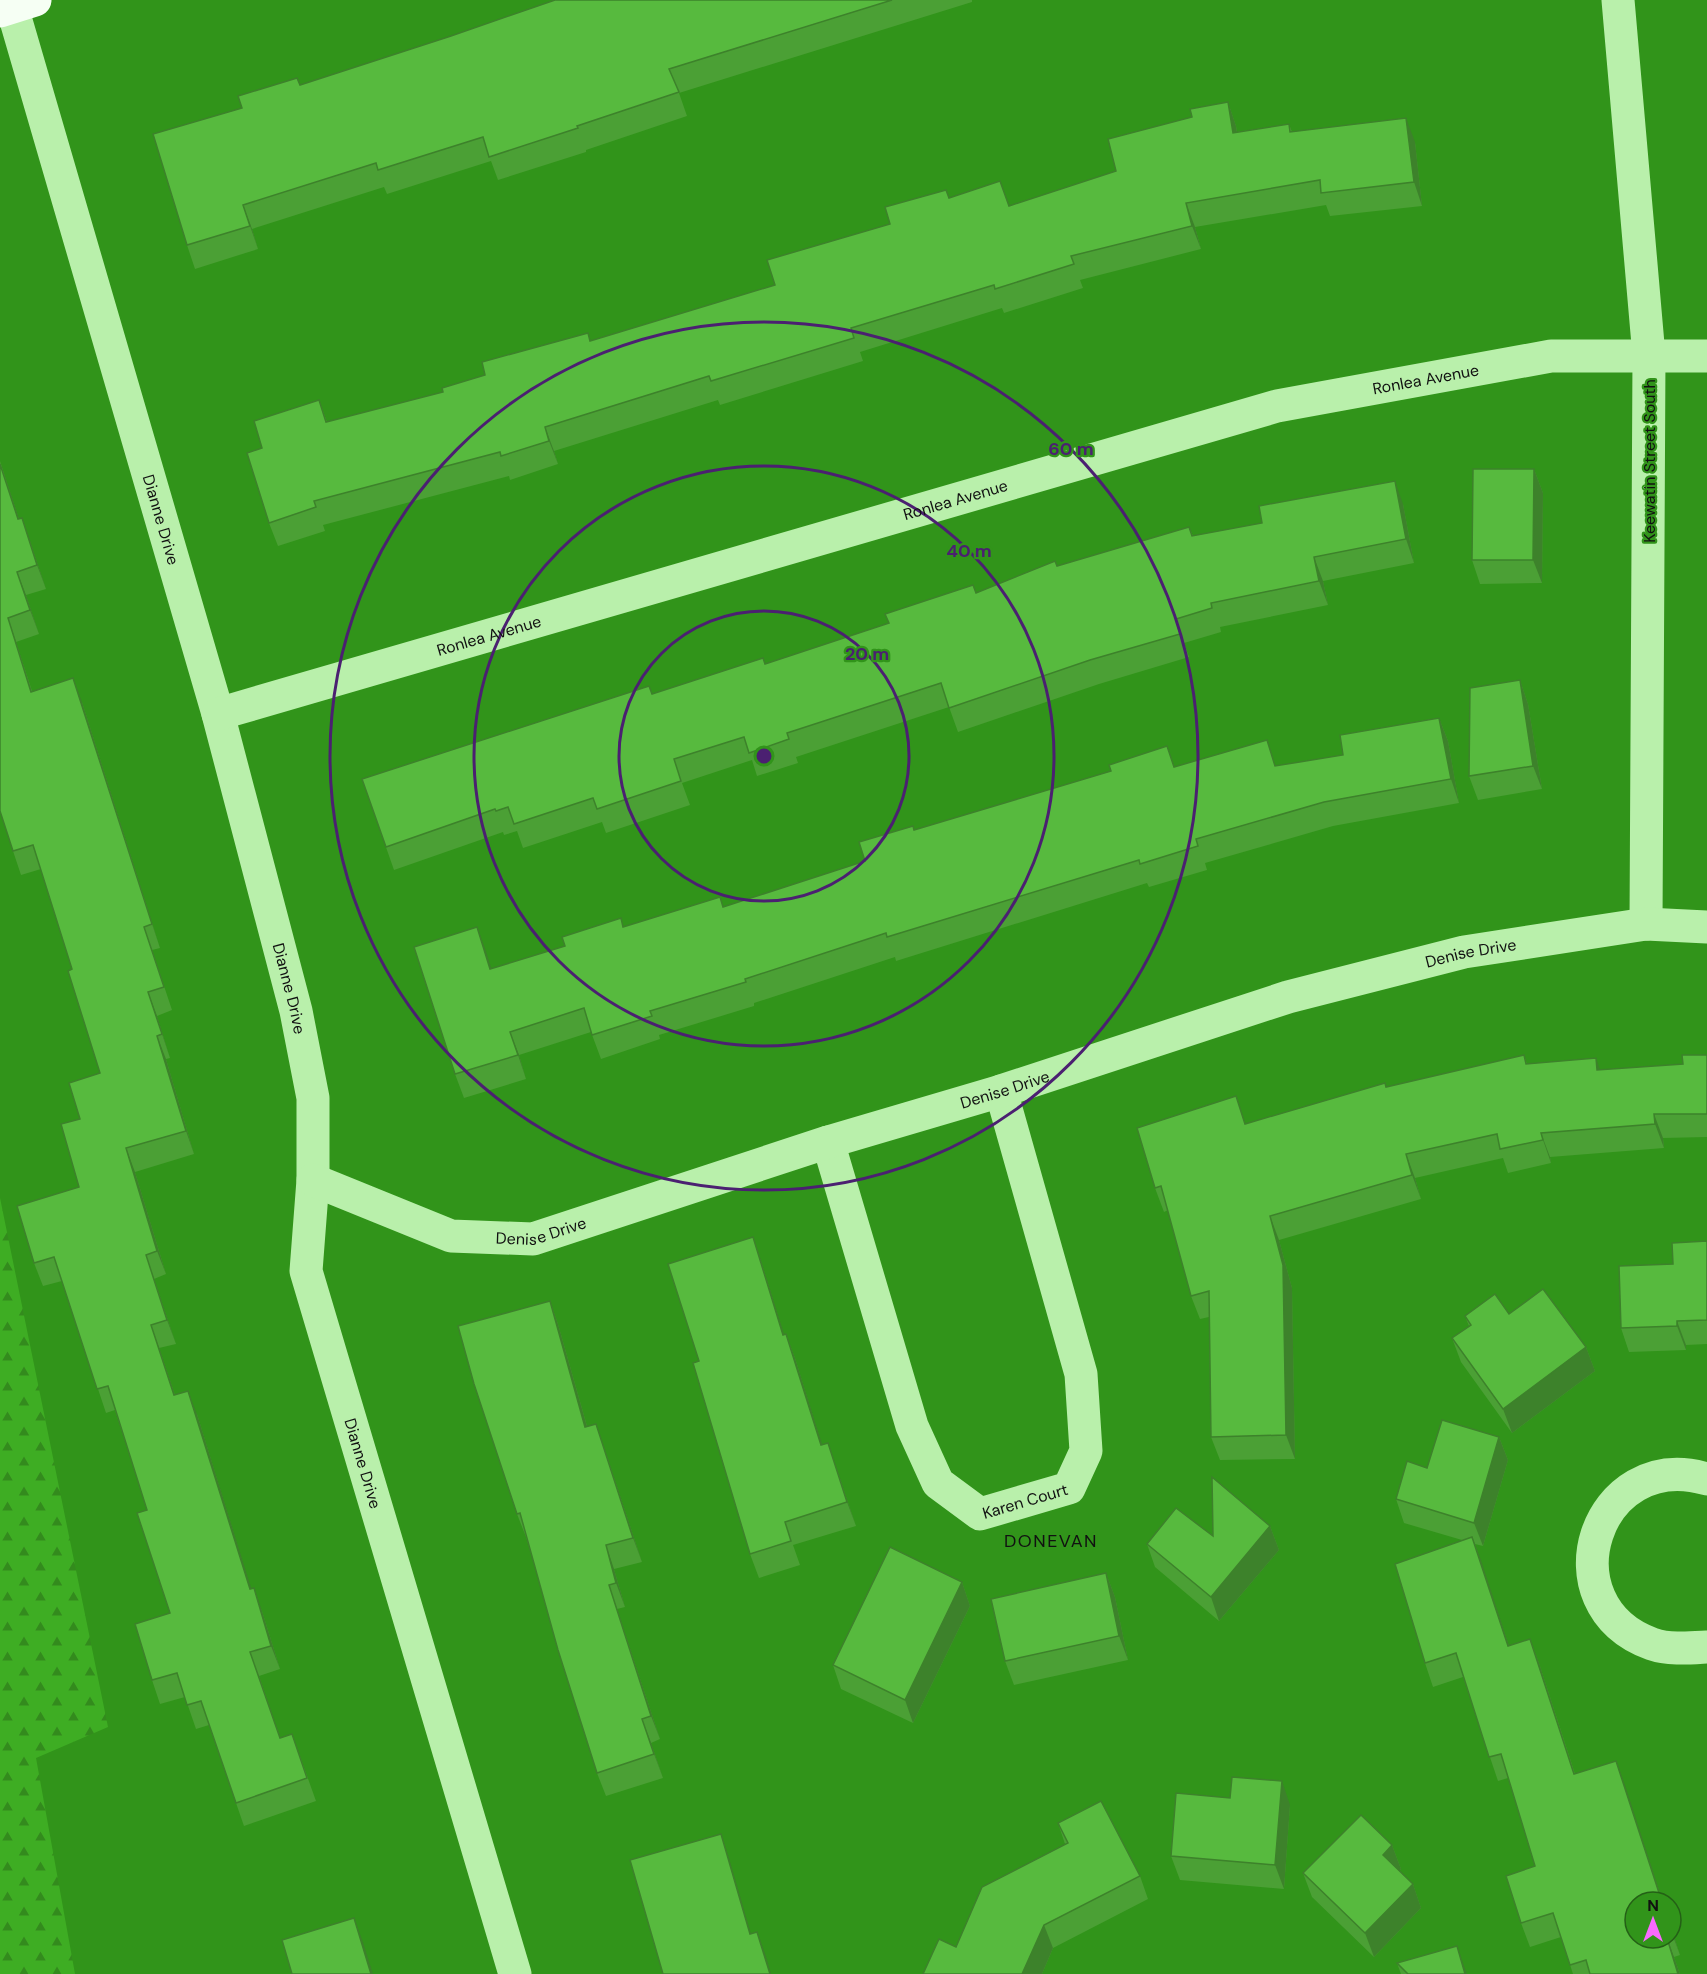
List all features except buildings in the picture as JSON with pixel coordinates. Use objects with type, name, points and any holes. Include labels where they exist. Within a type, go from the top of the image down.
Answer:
[{"type":"street","name":"Keewatin Street South","points":[[1618,0],[1649,356],[1646,924]]},
{"type":"street","name":"Dianne Drive","points":[[16,6],[218,714],[296,1011],[313,1098],[314,1180],[306,1271],[515,1974]]},
{"type":"street","name":"Ronlea Avenue","points":[[218,714],[1277,406],[1551,356],[1707,356]]},
{"type":"street","name":"Denise Drive","points":[[314,1180],[451,1236],[533,1239],[828,1142],[1001,1091],[1288,997],[1464,952],[1646,924],[1707,927]]},
{"type":"street","name":"Karen Court","points":[[828,1142],[912,1426],[938,1483],[980,1514],[1069,1488],[1086,1450],[1081,1374],[1001,1091]]},
{"type":"street","points":[[1707,1479],[1691,1475],[1663,1475],[1636,1484],[1614,1502],[1599,1525],[1591,1554],[1594,1584],[1606,1611],[1627,1632],[1654,1645],[1684,1648],[1707,1647]]},
{"type":"green space","points":[[0,1198],[108,1727],[36,1758],[75,1974],[0,1974]]},
{"type":"district","name":"DONEVAN","points":[[1051,1541]]}]
